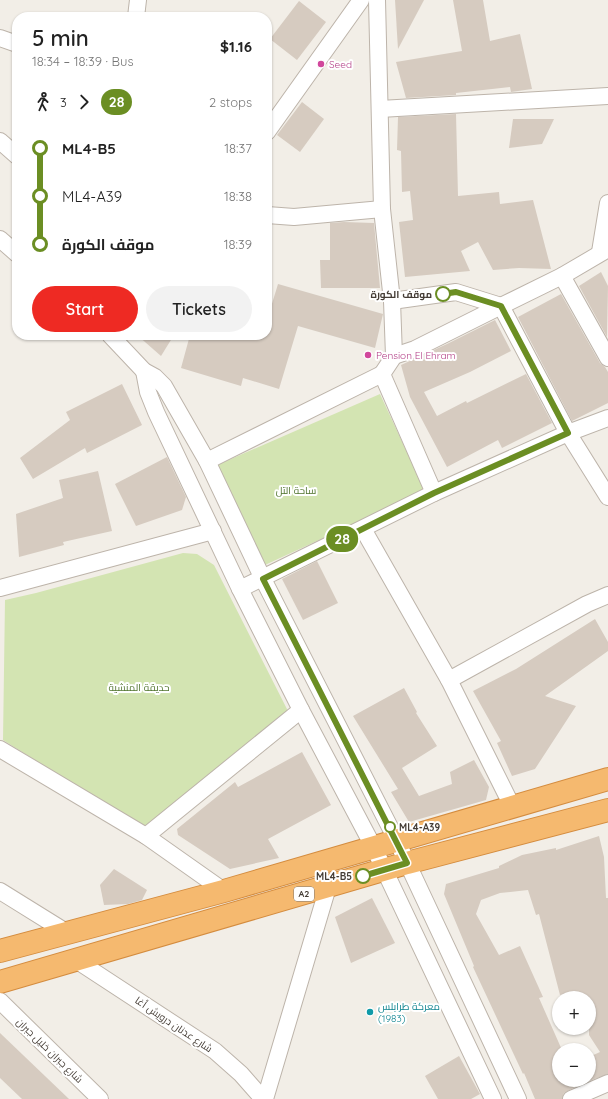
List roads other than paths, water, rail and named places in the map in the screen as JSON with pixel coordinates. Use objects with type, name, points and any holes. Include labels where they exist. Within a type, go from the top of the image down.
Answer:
[{"type":"highway","points":[[0,951],[66,932],[224,891],[608,779]]},
{"type":"highway","name":"A2","points":[[0,982],[328,887],[384,869],[608,810]]},
{"type":"street","points":[[137,12],[138,0]]},
{"type":"street","points":[[272,125],[361,0]]},
{"type":"street","points":[[207,461],[382,374],[394,356],[392,301],[382,209],[377,0]]},
{"type":"street","points":[[0,38],[12,42]]},
{"type":"street","points":[[380,110],[608,96]]},
{"type":"street","points":[[0,141],[12,152]]},
{"type":"street","points":[[394,356],[415,349],[562,276],[604,250],[608,203]]},
{"type":"street","points":[[272,215],[294,217],[382,209]]},
{"type":"street","points":[[0,240],[12,250]]},
{"type":"street","points":[[562,276],[608,358]]},
{"type":"street","points":[[392,301],[456,292],[501,306],[568,433],[608,497]]},
{"type":"street","points":[[115,340],[144,371],[155,376],[164,386],[207,461],[263,579],[397,841],[518,1099]]},
{"type":"street","points":[[144,371],[152,402],[240,590],[374,848],[493,1099]]},
{"type":"street","points":[[382,374],[434,493]]},
{"type":"street","points":[[240,590],[434,493],[568,433],[608,418]]},
{"type":"street","points":[[363,529],[449,680],[512,806]]},
{"type":"street","points":[[0,589],[213,531]]},
{"type":"street","points":[[449,680],[587,604],[608,595]]},
{"type":"street","points":[[146,836],[301,710]]},
{"type":"street","points":[[0,749],[146,836],[224,891]]},
{"type":"street","points":[[264,1099],[328,887]]},
{"type":"street","points":[[0,891],[66,932]]},
{"type":"street","name":"شارع عدنان درويش أغا","points":[[76,960],[219,1055],[241,1074],[264,1099]]},
{"type":"street","name":"شارع جبران خليل جبران","points":[[0,1002],[100,1099]]},
{"type":"street","points":[[571,1099],[608,1083]]},
{"type":"place","name":"Seed","points":[[321,64]]},
{"type":"place","name":"موقف الكورة","points":[[443,294]]},
{"type":"place","name":"Pension El Ehram","points":[[368,355]]},
{"type":"place","name":"ML4-A39","points":[[390,827]]},
{"type":"place","name":"ML4-B5","points":[[363,876]]},
{"type":"place","name":"معركة طرابلس (1983)","points":[[370,1012]]},
{"type":"park label","name":"ساحة التل","points":[[296,490]]},
{"type":"park label","name":"حديقة المنشية","points":[[139,687]]}]
